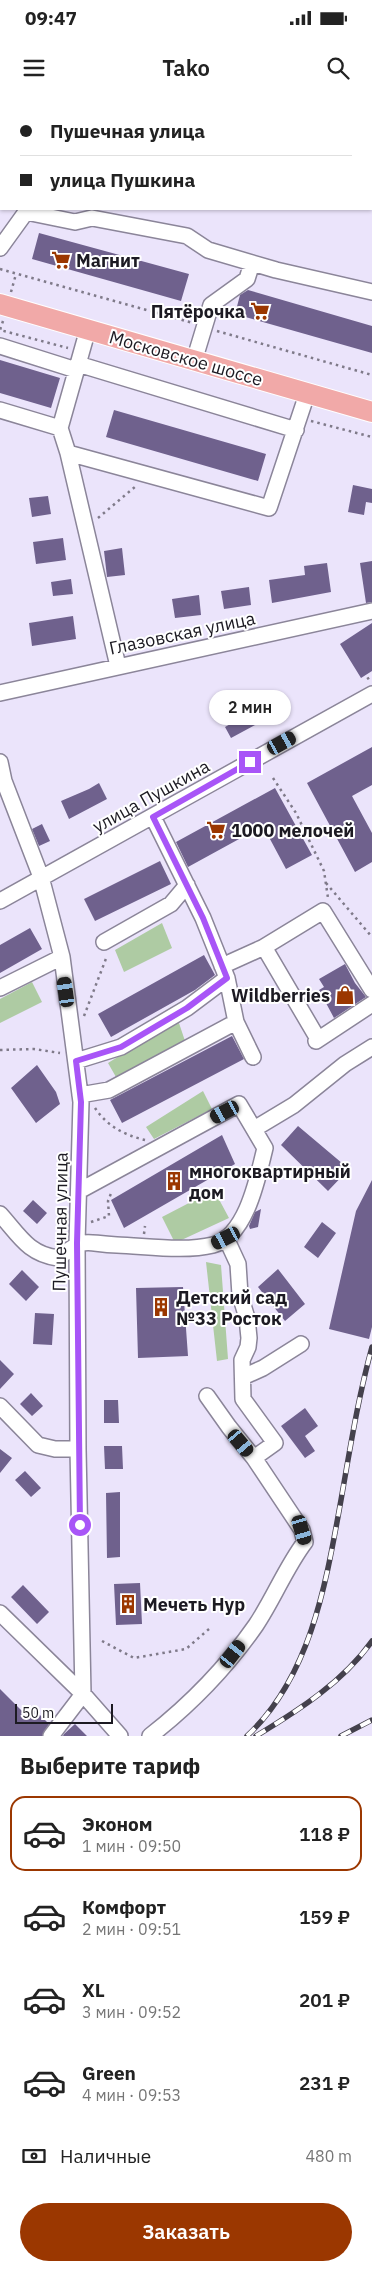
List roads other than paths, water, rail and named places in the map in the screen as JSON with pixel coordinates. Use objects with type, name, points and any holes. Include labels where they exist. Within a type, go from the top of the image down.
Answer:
[{"type":"main road","name":"Московское шоссе","points":[[0,304],[372,412]]},
{"type":"street","points":[[0,248],[26,212],[75,222],[92,218],[187,236],[208,250],[252,263],[372,292]]},
{"type":"street","points":[[194,361],[211,305],[247,279],[252,263]]},
{"type":"street","points":[[88,329],[60,428],[68,453],[118,666]]},
{"type":"street","points":[[0,346],[298,424]]},
{"type":"street","points":[[68,453],[270,508],[307,394]]},
{"type":"street","points":[[0,410],[60,428]]},
{"type":"street","name":"Глазовская улица","points":[[0,693],[372,611]]},
{"type":"street","name":"улица Пушкина","points":[[0,901],[372,694]]},
{"type":"street","name":"Пушечная улица","points":[[0,762],[4,781],[41,878],[62,957],[76,1061],[86,1100],[77,1243],[78,1449],[83,1694]]},
{"type":"street","points":[[153,817],[190,888],[203,918],[224,972],[236,1022],[253,1057]]},
{"type":"street","points":[[106,941],[171,904],[190,888]]},
{"type":"street","points":[[76,1061],[121,1047],[187,1008],[224,972],[323,911],[372,990]]},
{"type":"street","points":[[264,947],[317,1040],[372,1004]]},
{"type":"street","points":[[0,988],[62,957]]},
{"type":"street","points":[[86,1100],[109,1090],[236,1022]]},
{"type":"street","points":[[254,1129],[294,1105],[345,1064],[372,1047]]},
{"type":"street","points":[[0,1214],[29,1247],[43,1256],[58,1258],[77,1243],[90,1241],[108,1244],[191,1247],[214,1245],[226,1238],[235,1229],[261,1190],[265,1148],[239,1104],[79,1191]]},
{"type":"street","points":[[226,1238],[238,1264],[240,1295],[247,1318],[249,1338],[248,1347],[242,1360],[244,1377],[243,1398],[275,1443],[254,1458]]},
{"type":"street","points":[[244,1377],[264,1368],[301,1344]]},
{"type":"street","points":[[150,1736],[210,1684],[256,1625],[306,1542],[302,1530],[254,1458],[228,1427],[207,1396]]},
{"type":"street","points":[[0,1406],[38,1445],[55,1449],[78,1449]]},
{"type":"street","points":[[0,1613],[83,1694],[120,1736]]},
{"type":"street","points":[[51,1736],[83,1694]]},
{"type":"railway","points":[[247,1736],[269,1712],[287,1685],[301,1657],[312,1627],[329,1563],[358,1404],[372,1347]]},
{"type":"railway","points":[[256,1736],[304,1705],[334,1682],[372,1641]]},
{"type":"railway","points":[[341,1736],[372,1720]]},
{"type":"place","name":"Магнит","points":[[61,260]]},
{"type":"place","name":"Пятёрочка","points":[[260,311]]},
{"type":"place","name":"1000 мелочей","points":[[216,830]]},
{"type":"place","name":"Wildberries","points":[[345,995]]},
{"type":"place","name":"многоквартирный дом","points":[[174,1181]]},
{"type":"place","name":"Детский сад №33 Росток","points":[[161,1307]]},
{"type":"place","name":"Мечеть Нур","points":[[128,1604]]}]
